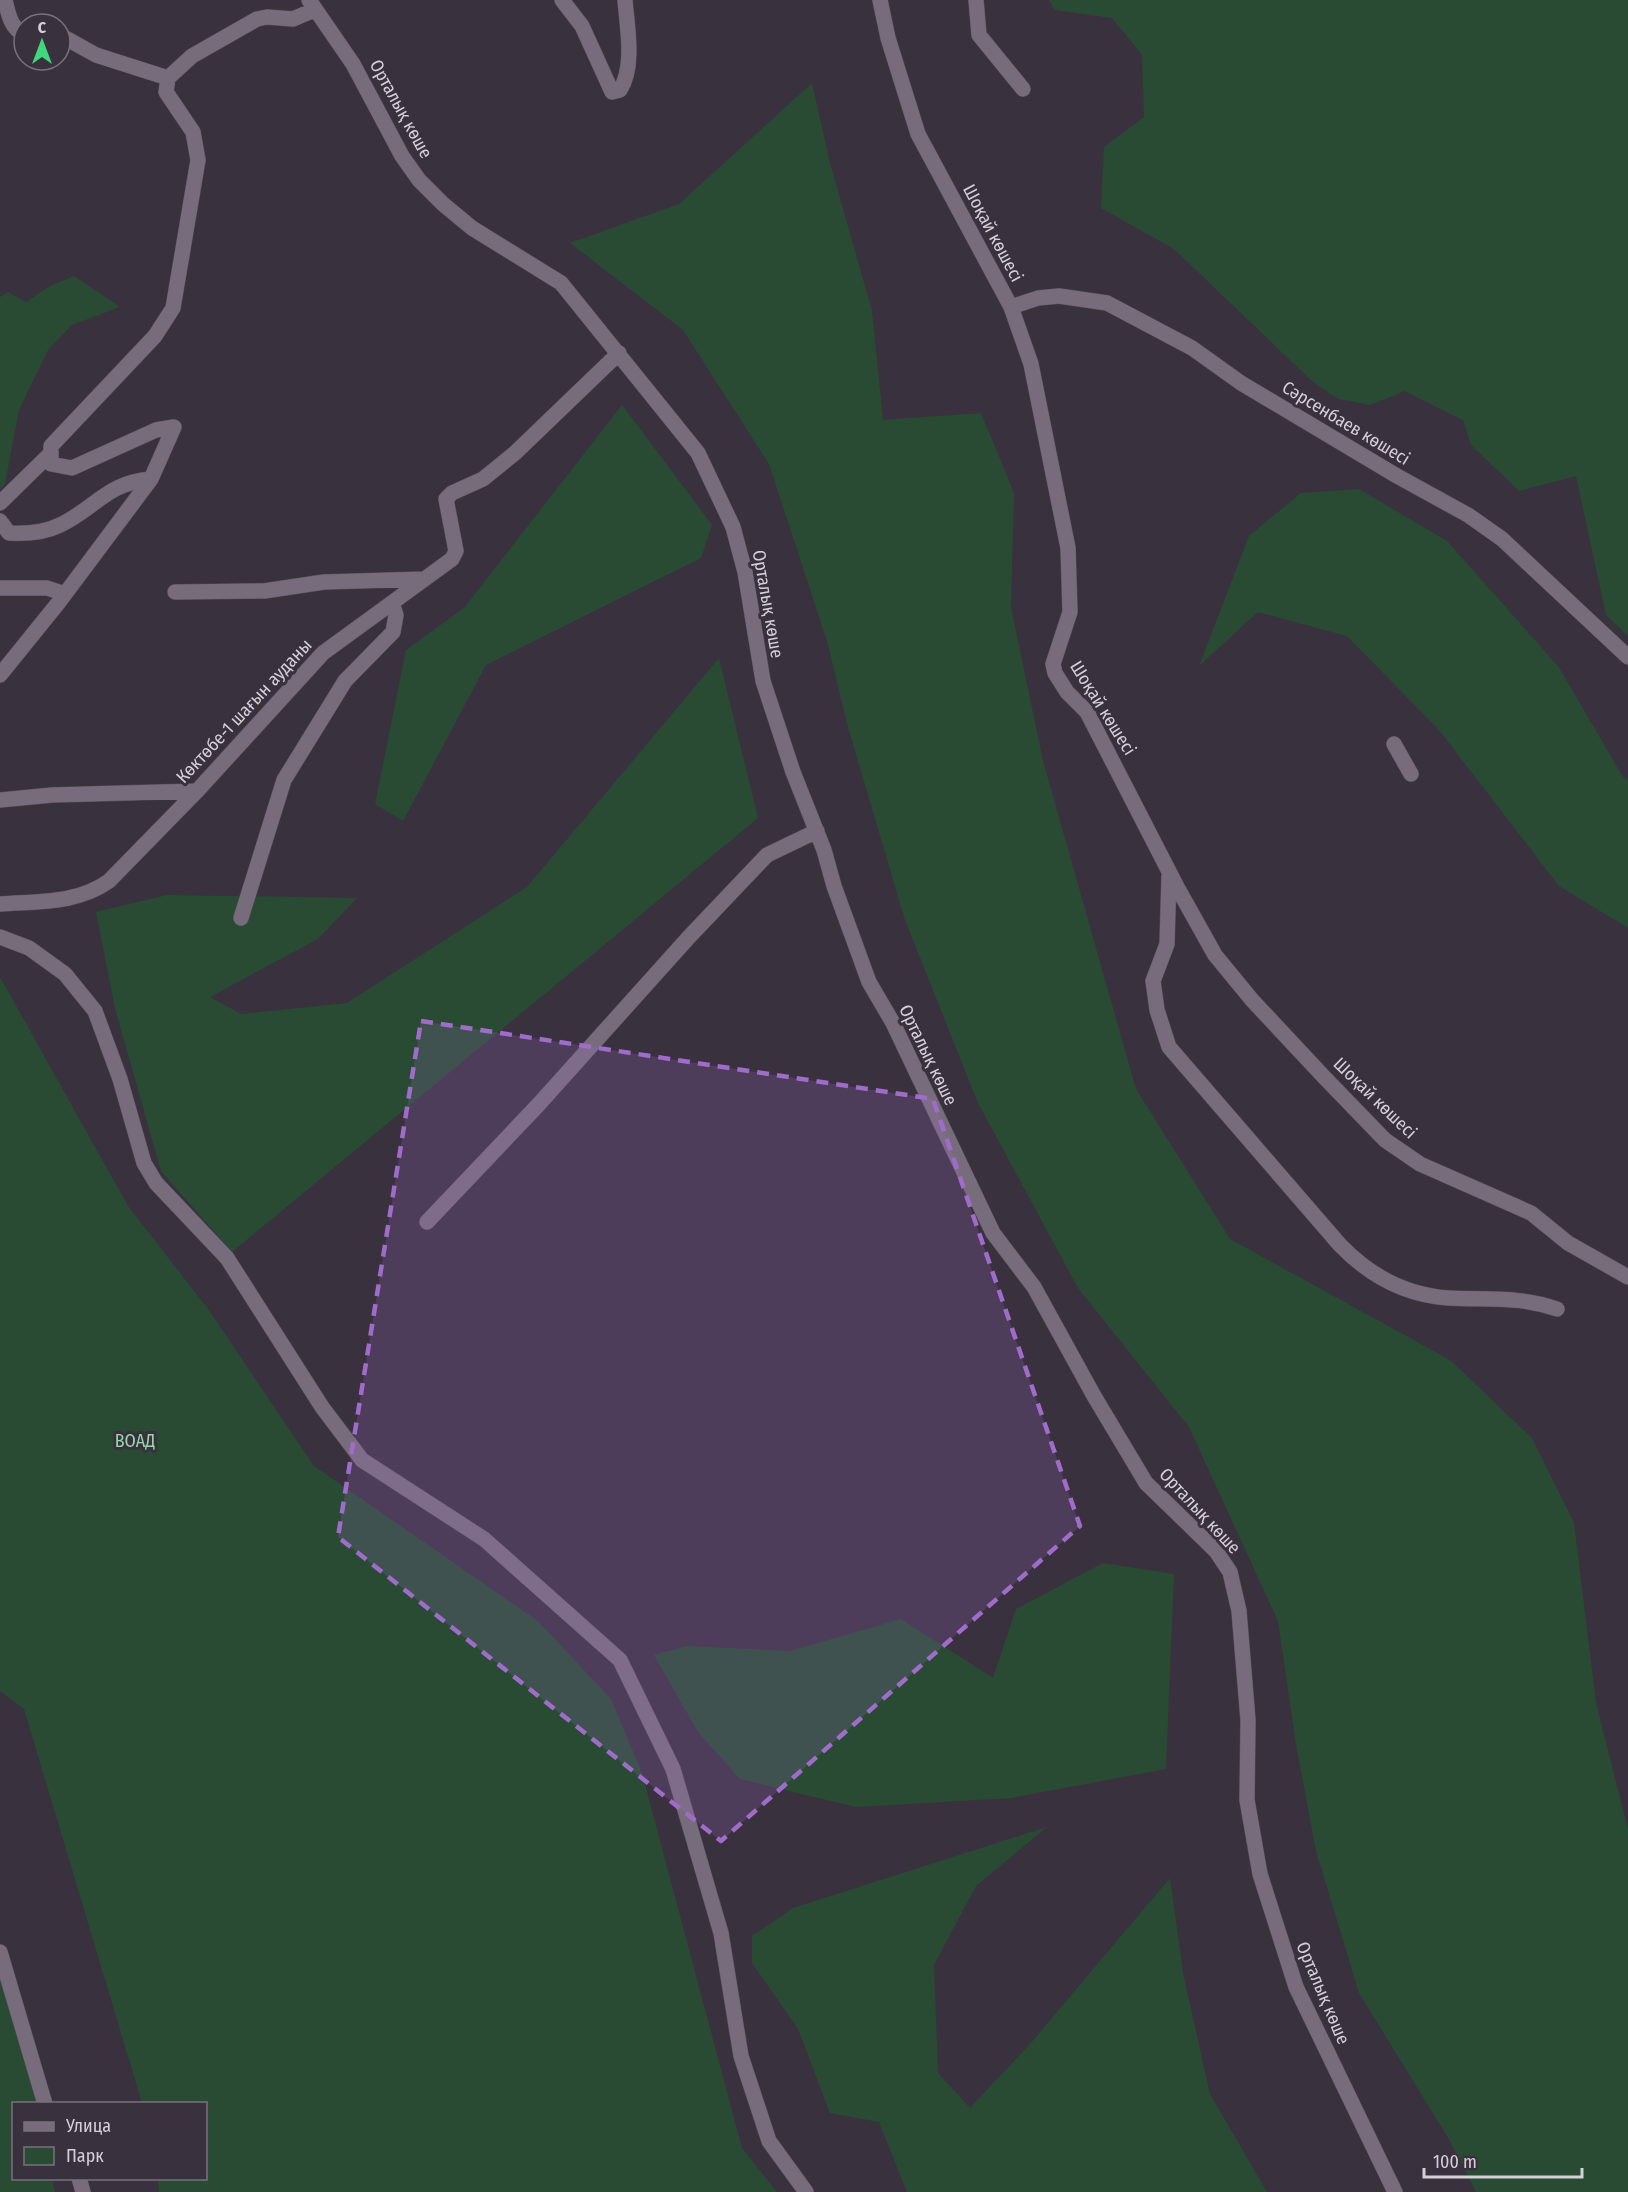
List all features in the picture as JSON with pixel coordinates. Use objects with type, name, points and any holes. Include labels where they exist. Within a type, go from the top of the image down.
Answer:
[{"type":"street","points":[[6,0],[12,22]]},
{"type":"street","points":[[562,0],[582,26],[612,92],[620,90],[626,81],[624,0]]},
{"type":"street","name":"Шоқай көшесі","points":[[880,0],[888,38],[918,134],[1011,307],[1031,364],[1068,548],[1070,612],[1053,664],[1055,673],[1067,692],[1087,712],[1169,870],[1223,964],[1252,1000],[1385,1140],[1420,1164],[1532,1213],[1568,1244],[1628,1276]]},
{"type":"street","points":[[976,0],[980,34],[1023,89]]},
{"type":"street","points":[[0,675],[65,594],[151,479],[174,427],[156,430],[72,468],[51,464],[51,446],[155,336],[173,308],[198,160],[193,132],[166,92],[168,78],[192,56],[256,19],[267,17],[293,19],[312,5]]},
{"type":"street","name":"Орталық көше","points":[[312,5],[353,64],[402,156],[419,180],[472,228],[561,283],[698,453],[733,526],[745,572],[763,681],[868,982],[892,1023],[993,1233],[1034,1287],[1146,1484],[1216,1551],[1230,1572],[1239,1611],[1248,1720],[1247,1800],[1260,1874],[1296,1987],[1389,2190]]},
{"type":"street","points":[[72,43],[96,56],[168,78]]},
{"type":"street","name":"Сәрсенбаев көшесі","points":[[1011,307],[1038,298],[1059,296],[1107,303],[1192,348],[1241,384],[1468,515],[1502,539],[1628,657]]},
{"type":"street","name":"Көктөбе-1 шағын ауданы","points":[[0,904],[75,899],[92,893],[109,881],[197,791],[323,653],[452,559],[456,551],[446,499],[452,493],[483,479],[515,453],[619,353]]},
{"type":"street","points":[[0,503],[51,453]]},
{"type":"street","points":[[0,521],[9,533],[30,534],[60,525],[104,493],[132,480],[151,479]]},
{"type":"street","points":[[176,592],[264,591],[324,582],[424,579]]},
{"type":"street","points":[[0,588],[47,588],[65,594]]},
{"type":"street","points":[[241,918],[284,780],[345,681],[393,632],[396,615],[392,603]]},
{"type":"street","points":[[1394,744],[1411,774]]},
{"type":"street","points":[[0,800],[52,795],[197,791]]},
{"type":"street","points":[[427,1222],[539,1104],[767,855],[817,831]]},
{"type":"street","points":[[1169,870],[1167,944],[1153,981],[1157,1010],[1169,1047],[1340,1245],[1366,1270],[1410,1291],[1446,1298],[1523,1299],[1557,1310]]},
{"type":"street","points":[[0,937],[29,948],[65,974],[95,1011],[120,1079],[144,1163],[156,1183],[227,1258],[322,1407],[362,1460],[484,1539],[620,1660],[673,1769],[721,1933],[741,2056],[769,2141],[806,2192]]},
{"type":"street","points":[[0,1952],[45,2102]]},
{"type":"highlighted area","points":[[421,1021],[933,1099],[1080,1526],[721,1841],[338,1537]]},
{"type":"green space","points":[[1049,0],[1628,0],[1628,636],[1606,615],[1576,476],[1519,491],[1471,445],[1463,420],[1405,391],[1370,405],[1339,399],[1314,383],[1174,249],[1101,208],[1104,147],[1144,117],[1142,55],[1112,18],[1055,10]]},
{"type":"green space","points":[[812,83],[830,163],[872,311],[883,420],[981,413],[1014,493],[1011,607],[1043,761],[1136,1089],[1230,1239],[1450,1360],[1532,1438],[1574,1523],[1596,1703],[1628,1829],[1628,2192],[1476,2192],[1450,2141],[1359,1993],[1316,1851],[1296,1744],[1278,1621],[1189,1427],[1078,1288],[978,1103],[905,920],[848,727],[827,641],[769,464],[683,330],[570,243],[679,204]]},
{"type":"green space","points":[[74,276],[120,307],[72,325],[48,350],[19,410],[5,484],[0,489],[0,297],[8,292],[26,302],[50,286]]},
{"type":"green space","points":[[622,405],[712,525],[701,558],[486,665],[403,821],[375,804],[406,650],[464,608]]},
{"type":"green space","points":[[1359,489],[1447,541],[1558,666],[1623,777],[1628,780],[1628,928],[1559,886],[1439,730],[1347,636],[1258,612],[1199,666],[1249,536],[1301,493]]},
{"type":"green space","points":[[719,658],[758,818],[232,1252],[161,1171],[115,1008],[96,912],[167,895],[357,898],[318,939],[210,997],[241,1014],[347,1003],[527,887]]},
{"type":"green space","name":"ВОАД","points":[[0,977],[128,1206],[208,1309],[314,1466],[538,1621],[611,1699],[642,1773],[742,2148],[777,2192],[159,2192],[158,2180],[207,2180],[207,2102],[142,2102],[24,1709],[0,1691]]},
{"type":"green space","points":[[1103,1563],[1174,1574],[1166,1769],[1011,1798],[855,1807],[740,1779],[698,1732],[654,1655],[687,1646],[790,1651],[901,1619],[993,1678],[1016,1609]]},
{"type":"green space","points":[[1047,1827],[976,1886],[934,1965],[938,2073],[970,2108],[1030,2044],[1170,1878],[1183,1973],[1210,2094],[1267,2192],[907,2192],[879,2122],[830,2113],[798,2029],[752,1963],[752,1936],[793,1908]]},
{"type":"green space","points":[[0,1979],[23,2044],[40,2102],[12,2102],[12,2180],[52,2180],[55,2192],[0,2192]]}]
